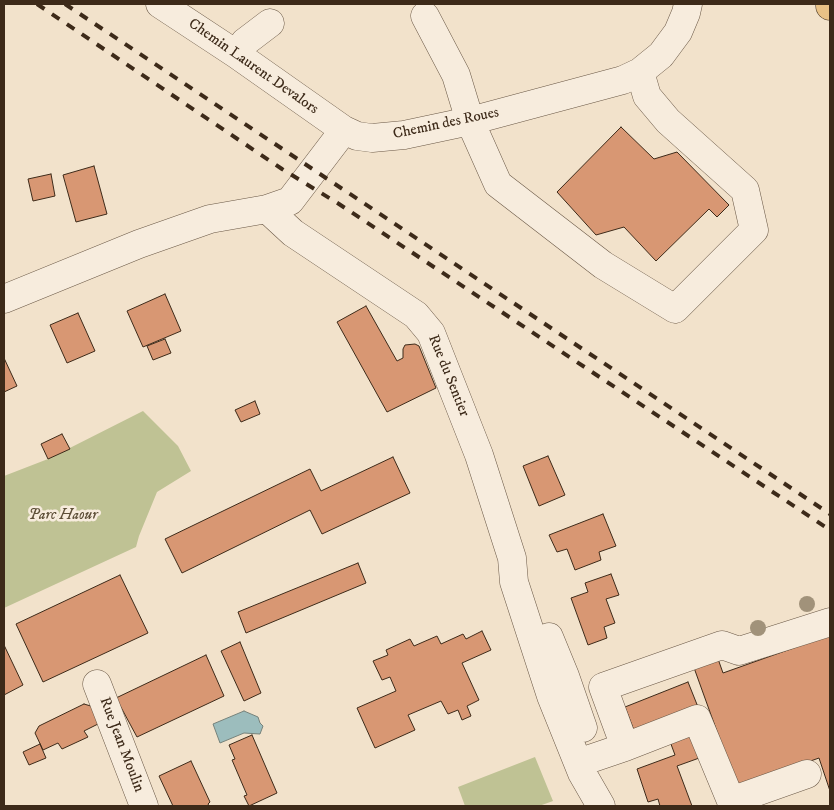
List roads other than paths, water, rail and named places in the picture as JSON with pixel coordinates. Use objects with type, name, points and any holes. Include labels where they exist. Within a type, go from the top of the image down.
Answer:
[{"type":"street","name":"Chemin Laurent Devalors","points":[[160,4],[236,54],[344,130]]},
{"type":"street","name":"Chemin des Roues","points":[[344,130],[357,136],[372,138],[404,135],[470,121],[623,80],[640,72],[661,55],[678,32],[688,4]]},
{"type":"street","points":[[425,16],[456,75],[470,121],[498,184],[603,265],[675,309],[754,230],[745,190],[668,121],[647,96],[640,72]]},
{"type":"street","points":[[236,54],[245,42],[270,23]]},
{"type":"street","points":[[4,299],[130,247],[201,222],[267,209],[290,202],[344,130]]},
{"type":"street","name":"Rue du Sentier","points":[[267,209],[293,233],[416,315],[432,333],[479,455],[512,558],[514,582],[551,696],[586,761],[582,773],[600,804]]},
{"type":"street","points":[[625,747],[603,687],[722,645],[739,651],[830,622]]},
{"type":"street","name":"Rue Jean Moulin","points":[[97,684],[144,806]]},
{"type":"street","points":[[586,761],[697,719],[731,801],[807,774]]},
{"type":"water","points":[[244,711],[258,717],[263,726],[260,734],[244,733],[220,743],[213,724]]},
{"type":"railway","points":[[37,4],[282,169],[339,204],[830,530]]},
{"type":"railway","points":[[65,4],[830,514]]},
{"type":"park label","name":"Parc Haour","points":[[63,516]]}]
